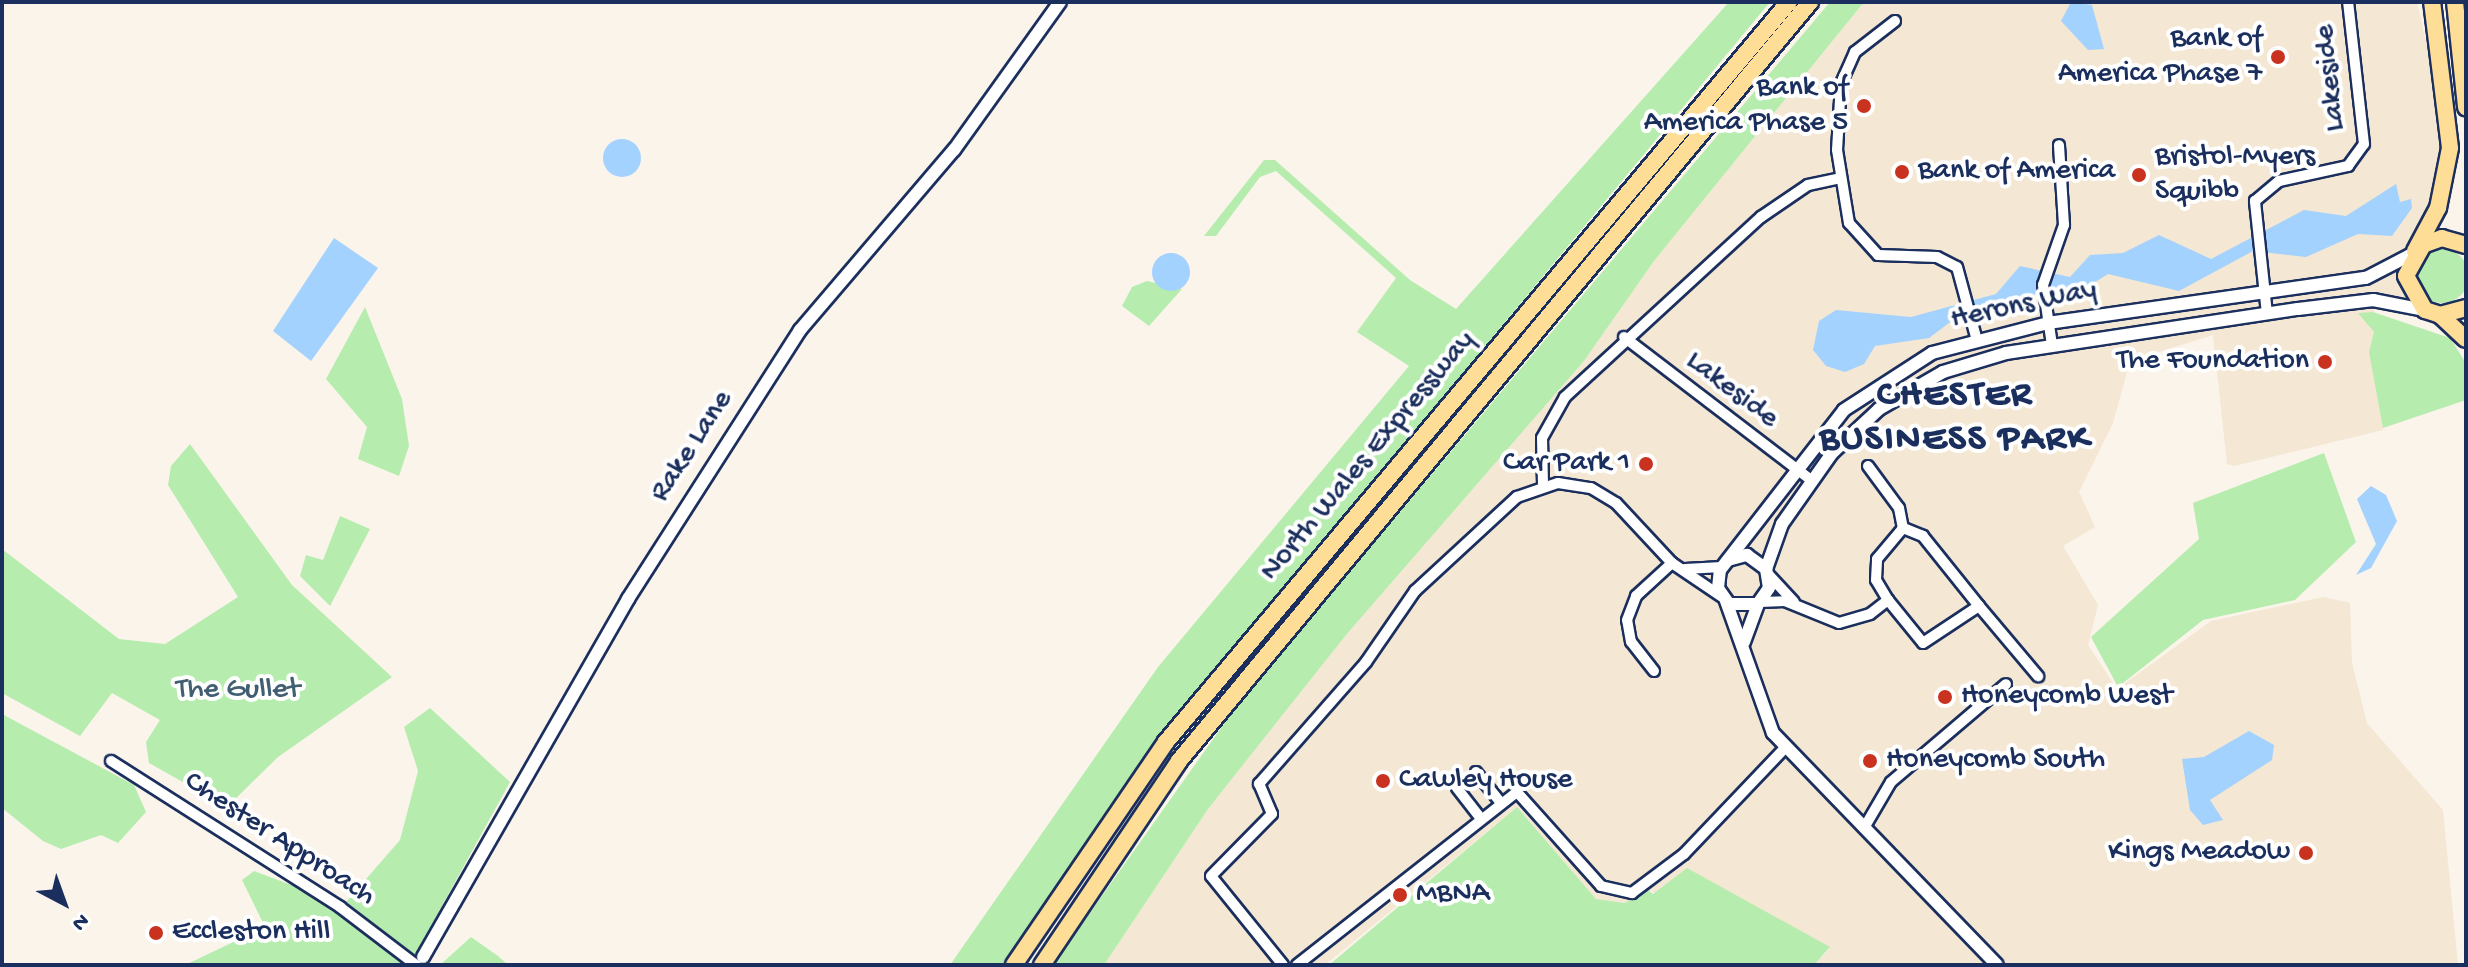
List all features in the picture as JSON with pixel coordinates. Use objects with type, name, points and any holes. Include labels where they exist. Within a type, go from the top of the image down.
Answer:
[{"type":"highway","points":[[1682,129],[1782,2]]},
{"type":"highway","name":"North Wales Expressway","points":[[1014,965],[1166,742],[1789,2]]},
{"type":"highway","name":"North Wales Expressway","points":[[1042,965],[1189,749],[1811,2]]},
{"type":"highway","points":[[2432,2],[2450,148],[2438,208],[2414,252],[2406,284],[2432,313],[2466,339]]},
{"type":"highway","points":[[2455,2],[2466,107]]},
{"type":"highway","points":[[2414,252],[2442,238],[2466,245]]},
{"type":"highway","points":[[2432,313],[2466,308]]},
{"type":"street","name":"Rake Lane","points":[[420,961],[620,611],[800,330],[954,150],[1060,2]]},
{"type":"street","name":"Lakeside","points":[[2267,314],[2254,231],[2255,201],[2270,185],[2335,172],[2361,151],[2348,2]]},
{"type":"street","points":[[1895,21],[1855,52],[1841,83],[1840,178],[1859,241],[1892,260],[1948,261],[1963,286],[1976,337]]},
{"type":"street","points":[[2052,345],[2043,298],[2045,272],[2064,225],[2059,145]]},
{"type":"street","points":[[1543,485],[1540,448],[1549,419],[1624,337],[1761,217],[1808,185],[1840,178]]},
{"type":"street","name":"Herons Way","points":[[1725,564],[1793,469],[1844,410],[1878,383],[1976,337],[2048,323],[2366,278],[2414,252]]},
{"type":"street","name":"Herons Way","points":[[1767,571],[1776,535],[1811,480],[1854,429],[1911,387],[1972,361],[2052,345],[2373,300],[2432,313]]},
{"type":"street","name":"Lakeside","points":[[1624,337],[1811,480]]},
{"type":"street","points":[[1868,466],[1899,508],[1903,528],[1874,570],[1888,600],[1923,643],[1979,606]]},
{"type":"street","points":[[1283,965],[1211,876],[1272,814],[1259,784],[1366,662],[1415,591],[1517,497],[1543,485],[1574,484],[1605,495],[1672,563],[1742,608],[1759,603],[1797,604],[1851,623],[1888,600]]},
{"type":"street","points":[[1903,528],[1923,536],[2038,676]]},
{"type":"street","points":[[1683,569],[1725,564],[1747,555],[1767,571],[1797,604]]},
{"type":"street","points":[[1654,671],[1631,642],[1627,620],[1636,596],[1672,563]]},
{"type":"street","points":[[1725,564],[1724,599],[1743,645],[1761,712],[1786,747],[1997,965]]},
{"type":"street","points":[[1743,645],[1767,571]]},
{"type":"street","points":[[1864,828],[1891,782],[2006,684]]},
{"type":"street","points":[[1297,965],[1480,817],[1500,802],[1524,794],[1601,886],[1632,893],[1684,854],[1786,747]]},
{"type":"street","name":"Chester Approach","points":[[111,761],[420,961]]},
{"type":"street","points":[[1476,772],[1500,802]]},
{"type":"street","points":[[1457,788],[1480,817]]},
{"type":"shaded area","name":"CHESTER BUSINESS PARK","points":[[1864,2],[2417,2],[2450,148],[2416,303],[2373,300],[2383,430],[2234,466],[2227,464],[2213,335],[2130,361],[2113,423],[2079,492],[2095,527],[2063,546],[2098,605],[2088,645],[2117,689],[2211,621],[2323,597],[2350,603],[2352,663],[2367,723],[2443,810],[2458,965],[1814,965],[1830,948],[1647,890],[1625,903],[1596,899],[1517,807],[1325,965],[1104,965],[1208,809],[1346,635],[1584,361],[1654,261]]},
{"type":"green space","points":[[1729,2],[1770,2],[1170,727],[1003,965],[950,965],[1158,667],[1409,366],[1357,332],[1396,278],[1276,171],[1260,177],[1216,236],[1204,236],[1264,160],[1275,160],[1410,280],[1456,309]]},
{"type":"green space","points":[[1830,2],[1864,2],[1654,261],[1584,361],[1346,635],[1208,809],[1104,965],[1053,965],[1238,704]]},
{"type":"green space","points":[[2442,249],[2453,251],[2461,257],[2467,265],[2467,287],[2461,295],[2453,301],[2442,303],[2431,301],[2423,295],[2417,287],[2415,276],[2417,265],[2423,257],[2431,251]]},
{"type":"green space","points":[[1147,281],[1182,289],[1149,326],[1122,306],[1132,287]]},
{"type":"green space","points":[[365,307],[402,399],[409,446],[399,476],[358,459],[367,427],[326,379]]},
{"type":"green space","points":[[2373,312],[2450,338],[2466,363],[2466,400],[2383,428],[2369,352],[2374,332],[2358,313]]},
{"type":"green space","name":"The Gullet","points":[[190,444],[292,585],[392,677],[278,757],[227,807],[149,763],[146,742],[160,720],[112,693],[80,736],[2,693],[2,549],[119,639],[165,644],[238,597],[168,485],[171,466]]},
{"type":"green space","points":[[2324,453],[2356,542],[2295,600],[2203,620],[2118,687],[2091,637],[2199,539],[2193,503]]},
{"type":"green space","points":[[340,516],[370,529],[330,606],[300,576],[306,555],[323,560]]},
{"type":"green space","points":[[430,708],[510,782],[415,955],[346,902],[400,840],[418,771],[404,727]]},
{"type":"green space","points":[[2,714],[134,785],[146,812],[118,843],[101,835],[61,849],[43,841],[2,808]]},
{"type":"green space","points":[[1517,807],[1596,899],[1625,903],[1648,890],[1653,894],[1687,868],[1830,947],[1814,965],[1329,965]]},
{"type":"green space","points":[[254,871],[310,892],[408,965],[185,965],[265,927],[242,880]]},
{"type":"green space","points":[[471,937],[498,956],[508,965],[440,965]]},
{"type":"water","points":[[2071,2],[2092,5],[2104,49],[2088,50],[2061,21]]},
{"type":"water","points":[[622,139],[635,145],[641,158],[635,171],[622,177],[609,171],[603,158],[609,145]]},
{"type":"water","points":[[2396,184],[2400,202],[2411,199],[2412,208],[2392,236],[2358,234],[2306,257],[2253,251],[2179,291],[2108,274],[2078,293],[2038,292],[2012,314],[1965,311],[1929,338],[1875,346],[1864,364],[1845,372],[1826,366],[1813,350],[1819,321],[1836,310],[1911,317],[1996,294],[2020,266],[2070,277],[2090,255],[2123,253],[2159,235],[2211,259],[2304,210],[2346,216]]},
{"type":"water","points":[[334,238],[378,268],[311,361],[273,331]]},
{"type":"water","points":[[1171,253],[1185,258],[1190,272],[1185,286],[1171,291],[1157,286],[1152,272],[1157,258]]},
{"type":"water","points":[[2371,486],[2386,495],[2397,521],[2371,568],[2356,575],[2376,544],[2357,499]]},
{"type":"water","points":[[2249,731],[2274,745],[2272,760],[2210,800],[2223,820],[2203,825],[2190,810],[2182,759],[2204,757]]},
{"type":"place","name":"Bank of America Phase 7","points":[[2278,57]]},
{"type":"place","name":"Bank of America Phase 5","points":[[1864,106]]},
{"type":"place","name":"Bank of America","points":[[1902,172]]},
{"type":"place","name":"Bristol-Myers Squibb","points":[[2139,175]]},
{"type":"place","name":"The Foundation","points":[[2325,362]]},
{"type":"place","name":"Car Park 1","points":[[1646,464]]},
{"type":"place","name":"Honeycomb West","points":[[1945,697]]},
{"type":"place","name":"Honeycomb South","points":[[1870,761]]},
{"type":"place","name":"Cawley House","points":[[1383,781]]},
{"type":"place","name":"Kings Meadow","points":[[2306,853]]},
{"type":"place","name":"MBNA","points":[[1400,895]]},
{"type":"place","name":"Eccleston Hill","points":[[156,933]]},
{"type":"district","name":"CHESTER BUSINESS PARK","points":[[1955,419]]}]
